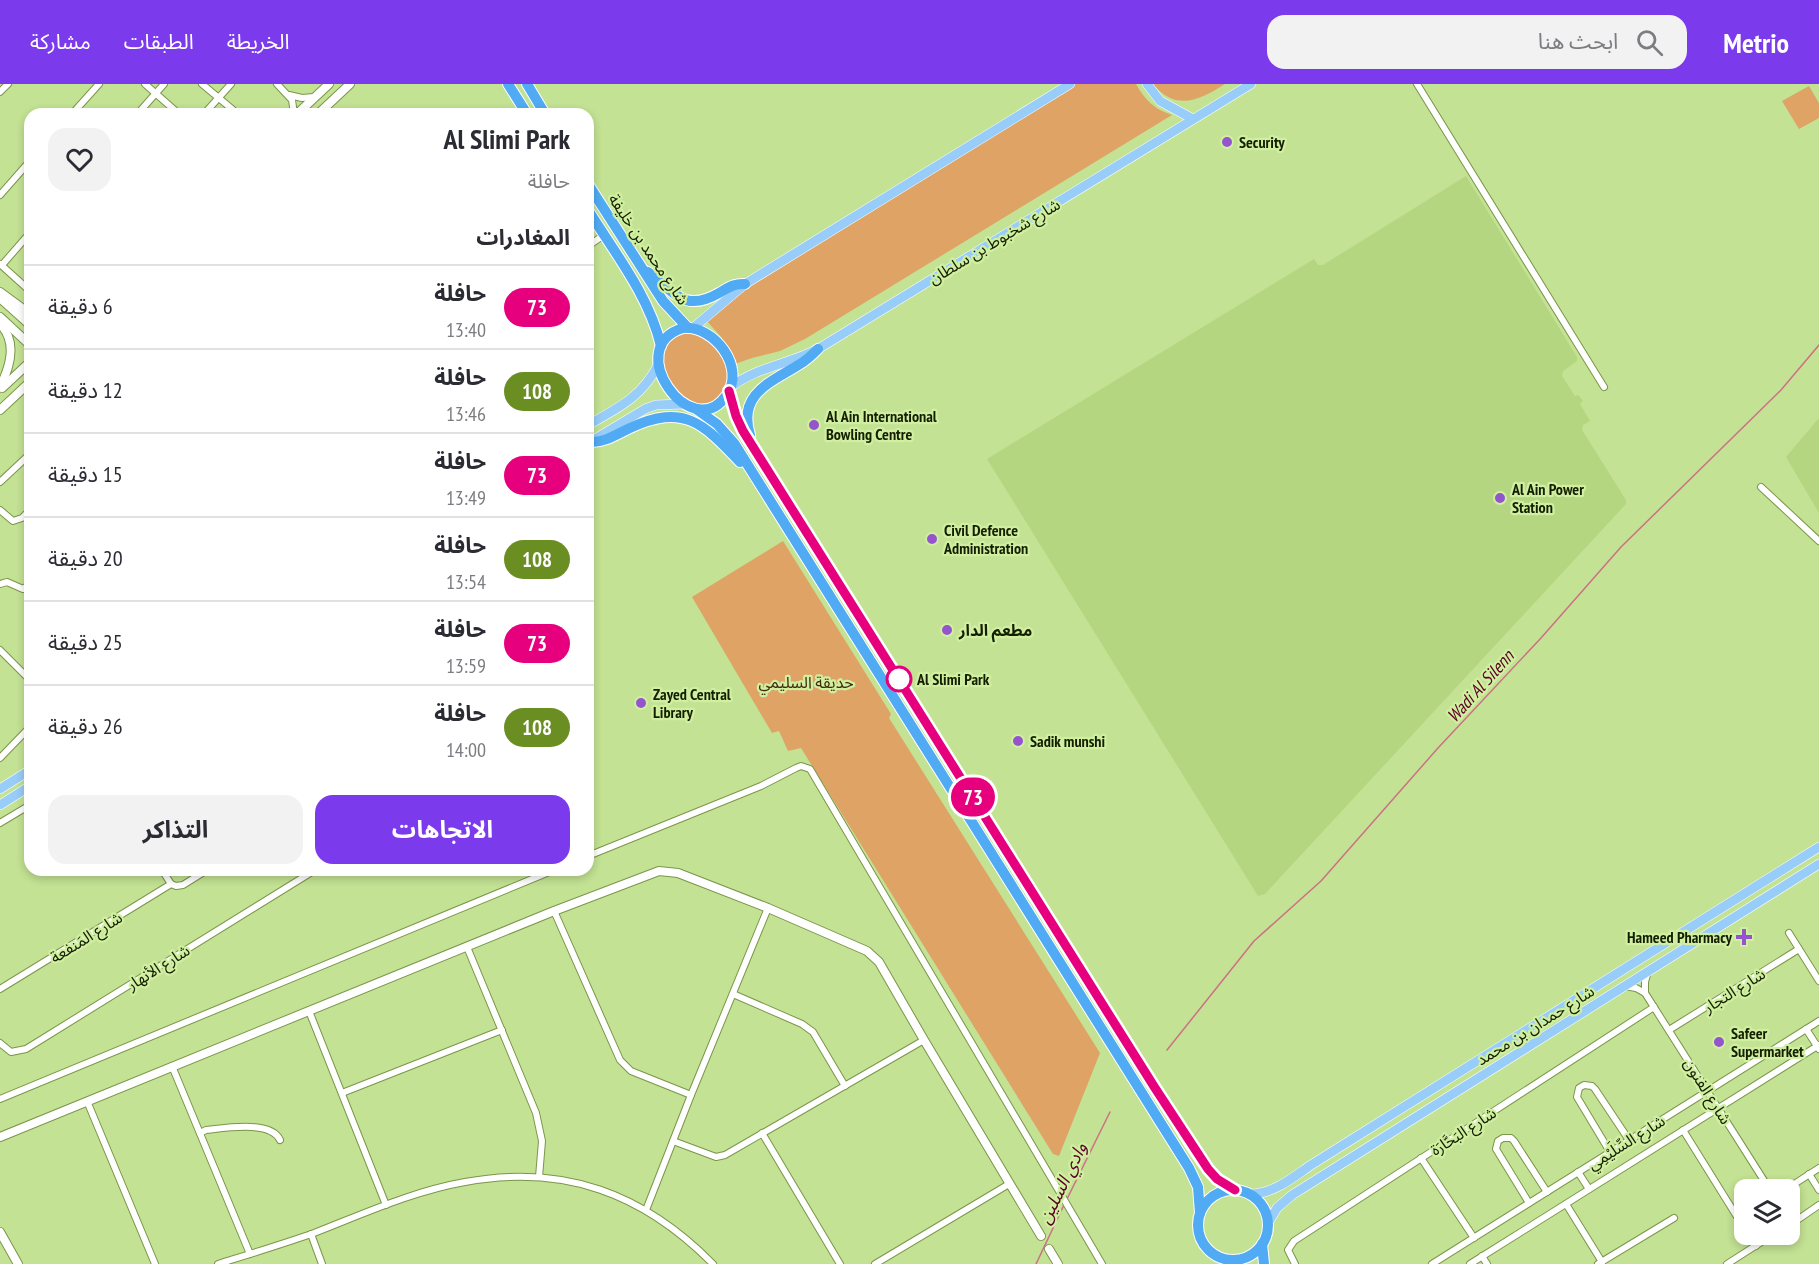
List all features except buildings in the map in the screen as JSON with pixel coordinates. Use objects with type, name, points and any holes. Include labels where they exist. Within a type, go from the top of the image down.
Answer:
[{"type":"highway","points":[[508,84],[523,108]]},
{"type":"highway","points":[[527,84],[541,108]]},
{"type":"highway","name":"شارع محمد بن خليفة","points":[[594,193],[668,309],[690,328]]},
{"type":"highway","name":"شارع محمد بن خليفة","points":[[594,219],[644,300],[654,321],[661,346]]},
{"type":"highway","points":[[642,269],[671,293],[686,299],[708,298],[732,285],[745,284]]},
{"type":"highway","points":[[696,409],[709,408],[717,404],[730,389],[733,378],[724,351],[707,333],[690,328],[678,330],[670,335],[661,346],[658,365],[668,387],[684,404],[696,409],[723,429],[734,443],[1189,1168],[1198,1187],[1200,1213],[1198,1227],[1206,1247],[1217,1256],[1235,1262],[1252,1254],[1262,1244],[1268,1231],[1264,1209],[1249,1194],[1235,1190],[1212,1174],[1179,1125],[755,449],[736,416],[730,389]]},
{"type":"highway","points":[[755,449],[747,421],[753,398],[765,385],[801,364],[818,349]]},
{"type":"highway","points":[[594,442],[602,441],[651,420],[672,417],[686,419],[711,432],[753,474]]},
{"type":"highway","points":[[1200,1213],[1204,1206],[1220,1192],[1235,1190]]},
{"type":"highway","points":[[1262,1244],[1264,1264]]},
{"type":"main road","points":[[690,328],[745,284],[1070,84]]},
{"type":"main road","points":[[1147,84],[1160,101],[1193,119]]},
{"type":"main road","name":"شارع شخبوط بن سلطان","points":[[730,389],[754,372],[795,360],[818,349],[1251,84]]},
{"type":"main road","points":[[594,421],[636,396],[645,388],[658,365]]},
{"type":"main road","points":[[594,439],[645,409],[656,405],[684,404]]},
{"type":"main road","points":[[0,789],[24,774]]},
{"type":"main road","points":[[0,805],[24,790]]},
{"type":"main road","name":"شارع حمدان بن محمد","points":[[1249,1194],[1267,1192],[1284,1184],[1321,1158],[1819,847]]},
{"type":"main road","name":"شارع حمدان بن محمد","points":[[1268,1223],[1277,1208],[1292,1195],[1819,864]]},
{"type":"street","points":[[0,92],[8,84]]},
{"type":"street","points":[[77,108],[96,87],[87,84]]},
{"type":"street","points":[[145,84],[172,108]]},
{"type":"street","points":[[144,108],[164,84]]},
{"type":"street","points":[[202,84],[231,108]]},
{"type":"street","points":[[210,108],[231,84]]},
{"type":"street","points":[[277,84],[289,94],[302,98],[316,97]]},
{"type":"street","points":[[303,108],[329,84]]},
{"type":"street","points":[[324,108],[350,84]]},
{"type":"street","points":[[1417,84],[1604,387]]},
{"type":"street","points":[[289,94],[295,108]]},
{"type":"street","points":[[0,195],[24,168]]},
{"type":"street","points":[[594,242],[604,235]]},
{"type":"street","points":[[24,239],[1,264],[24,285]]},
{"type":"street","points":[[0,292],[24,310]]},
{"type":"street","points":[[0,298],[24,320]]},
{"type":"street","points":[[0,317],[24,339]]},
{"type":"street","points":[[0,324],[9,337],[12,354],[8,372],[0,388]]},
{"type":"street","points":[[0,388],[24,367]]},
{"type":"street","points":[[0,411],[24,388]]},
{"type":"street","points":[[0,411],[24,392]]},
{"type":"street","points":[[0,482],[24,460]]},
{"type":"street","points":[[1761,487],[1819,541]]},
{"type":"street","points":[[0,510],[13,521],[24,516]]},
{"type":"street","points":[[0,584],[8,582],[24,588]]},
{"type":"street","points":[[0,650],[24,674]]},
{"type":"street","points":[[0,758],[24,733]]},
{"type":"street","points":[[594,854],[761,786],[801,766],[810,769],[1102,1264]]},
{"type":"street","points":[[0,824],[24,809]]},
{"type":"street","points":[[0,1137],[647,874],[669,871],[768,908],[874,956],[1058,1264]]},
{"type":"street","points":[[166,876],[171,884]]},
{"type":"street","name":"شارع المَنفعة","points":[[0,989],[171,884],[179,886],[196,876]]},
{"type":"street","name":"شارع الأنهار","points":[[0,1043],[11,1052],[26,1049],[305,876]]},
{"type":"street","points":[[0,1099],[539,876]]},
{"type":"street","points":[[646,1210],[768,908]]},
{"type":"street","points":[[554,911],[620,1060],[631,1071],[691,1095]]},
{"type":"street","points":[[1790,933],[1819,981]]},
{"type":"street","points":[[467,947],[541,1130],[539,1176]]},
{"type":"street","name":"شارع التجار","points":[[1669,1030],[1799,949]]},
{"type":"street","points":[[1625,986],[1645,993],[1648,971]]},
{"type":"street","name":"شارع الفنون","points":[[1645,993],[1763,1179]]},
{"type":"street","points":[[733,994],[802,1024],[813,1032],[845,1086]]},
{"type":"street","name":"شارع البَحَّارَة","points":[[1295,1264],[1289,1254],[1291,1243],[1654,1007]]},
{"type":"street","points":[[309,1011],[386,1205]]},
{"type":"street","name":"شارع السِّلَيْمِي","points":[[1432,1264],[1819,1021]]},
{"type":"street","points":[[1806,1029],[1818,1047]]},
{"type":"street","points":[[342,1093],[502,1030]]},
{"type":"street","points":[[673,1141],[716,1157],[725,1155],[924,1041]]},
{"type":"street","name":"شارع السِّلَيْمِي","points":[[1470,1264],[1818,1047]]},
{"type":"street","points":[[172,1066],[250,1254]]},
{"type":"street","points":[[1611,1152],[1577,1096],[1579,1089],[1584,1085],[1595,1089],[1629,1140]]},
{"type":"street","points":[[87,1101],[155,1264]]},
{"type":"street","points":[[200,1133],[206,1130],[252,1126],[268,1129],[278,1134],[280,1140]]},
{"type":"street","points":[[1683,1130],[1734,1205]]},
{"type":"street","points":[[762,1133],[840,1264]]},
{"type":"street","points":[[1528,1203],[1496,1149],[1498,1141],[1503,1138],[1511,1138],[1514,1141],[1547,1192]]},
{"type":"street","points":[[1421,1158],[1474,1238]]},
{"type":"street","points":[[1800,1180],[1819,1168]]},
{"type":"street","points":[[1578,1172],[1589,1189]]},
{"type":"street","points":[[1809,1174],[1819,1190]]},
{"type":"street","points":[[218,1264],[311,1234],[425,1192],[464,1182],[539,1176],[568,1180],[607,1193],[646,1210],[675,1228],[713,1264]]},
{"type":"street","points":[[874,1264],[1009,1184]]},
{"type":"street","points":[[1566,1204],[1600,1263],[1674,1218]]},
{"type":"street","points":[[1800,1218],[1819,1205]]},
{"type":"street","points":[[0,1232],[18,1264]]},
{"type":"street","points":[[311,1234],[322,1264]]},
{"type":"street","points":[[1727,1264],[1756,1246]]},
{"type":"street","points":[[1482,1256],[1487,1264]]},
{"type":"shaded area","points":[[1466,176],[1577,357],[1577,361],[1563,371],[1562,376],[1575,396],[1578,395],[1583,401],[1580,404],[1590,421],[1583,425],[1582,430],[1626,500],[1626,504],[1265,894],[1258,896],[987,459],[1314,259],[1318,265],[1323,265]]},
{"type":"shaded area","points":[[1819,418],[1819,513],[1786,457]]},
{"type":"green space","points":[[1076,84],[1136,84],[1151,103],[1172,115],[805,339],[780,351],[735,364],[722,338],[705,319],[741,287]]},
{"type":"green space","points":[[1153,84],[1225,84],[1206,95],[1179,101],[1162,93]]},
{"type":"green space","points":[[1809,86],[1819,103],[1819,118],[1799,129],[1782,101]]},
{"type":"green space","points":[[687,331],[710,340],[725,363],[727,376],[725,387],[720,396],[712,402],[702,404],[690,401],[676,390],[666,373],[664,351],[667,343]]},
{"type":"green space","name":"حديقة السليمي","points":[[783,541],[891,714],[889,718],[1100,1053],[1059,1156],[1053,1154],[801,748],[788,751],[779,731],[772,733],[692,597]]},
{"type":"waterway","name":"Wadi Al Silenn","points":[[1167,1050],[1254,941],[1321,881],[1438,748],[1541,638],[1621,547],[1781,390],[1819,345]]},
{"type":"waterway","name":"وادي السلين","points":[[1066,1201],[1110,1112]]},
{"type":"waterway","name":"وادي السلين","points":[[1036,1264],[1064,1205]]},
{"type":"bus line","name":"73","points":[[729,391],[733,408],[743,431],[1155,1088],[1208,1169],[1217,1179],[1235,1190]]},
{"type":"place","name":"Security","points":[[1227,142]]},
{"type":"place","name":"Al Ain International Bowling Centre","points":[[814,425]]},
{"type":"place","name":"Al Ain Power Station","points":[[1500,498]]},
{"type":"place","name":"Civil Defence Administration","points":[[932,539]]},
{"type":"place","name":"مطعم الدار","points":[[947,630]]},
{"type":"place","name":"Al Slimi Park","points":[[899,679]]},
{"type":"place","name":"Zayed Central Library","points":[[641,703]]},
{"type":"place","name":"Sadik munshi","points":[[1018,741]]},
{"type":"place","name":"Hameed Pharmacy","points":[[1744,937]]},
{"type":"place","name":"Safeer Supermarket","points":[[1719,1042]]}]
